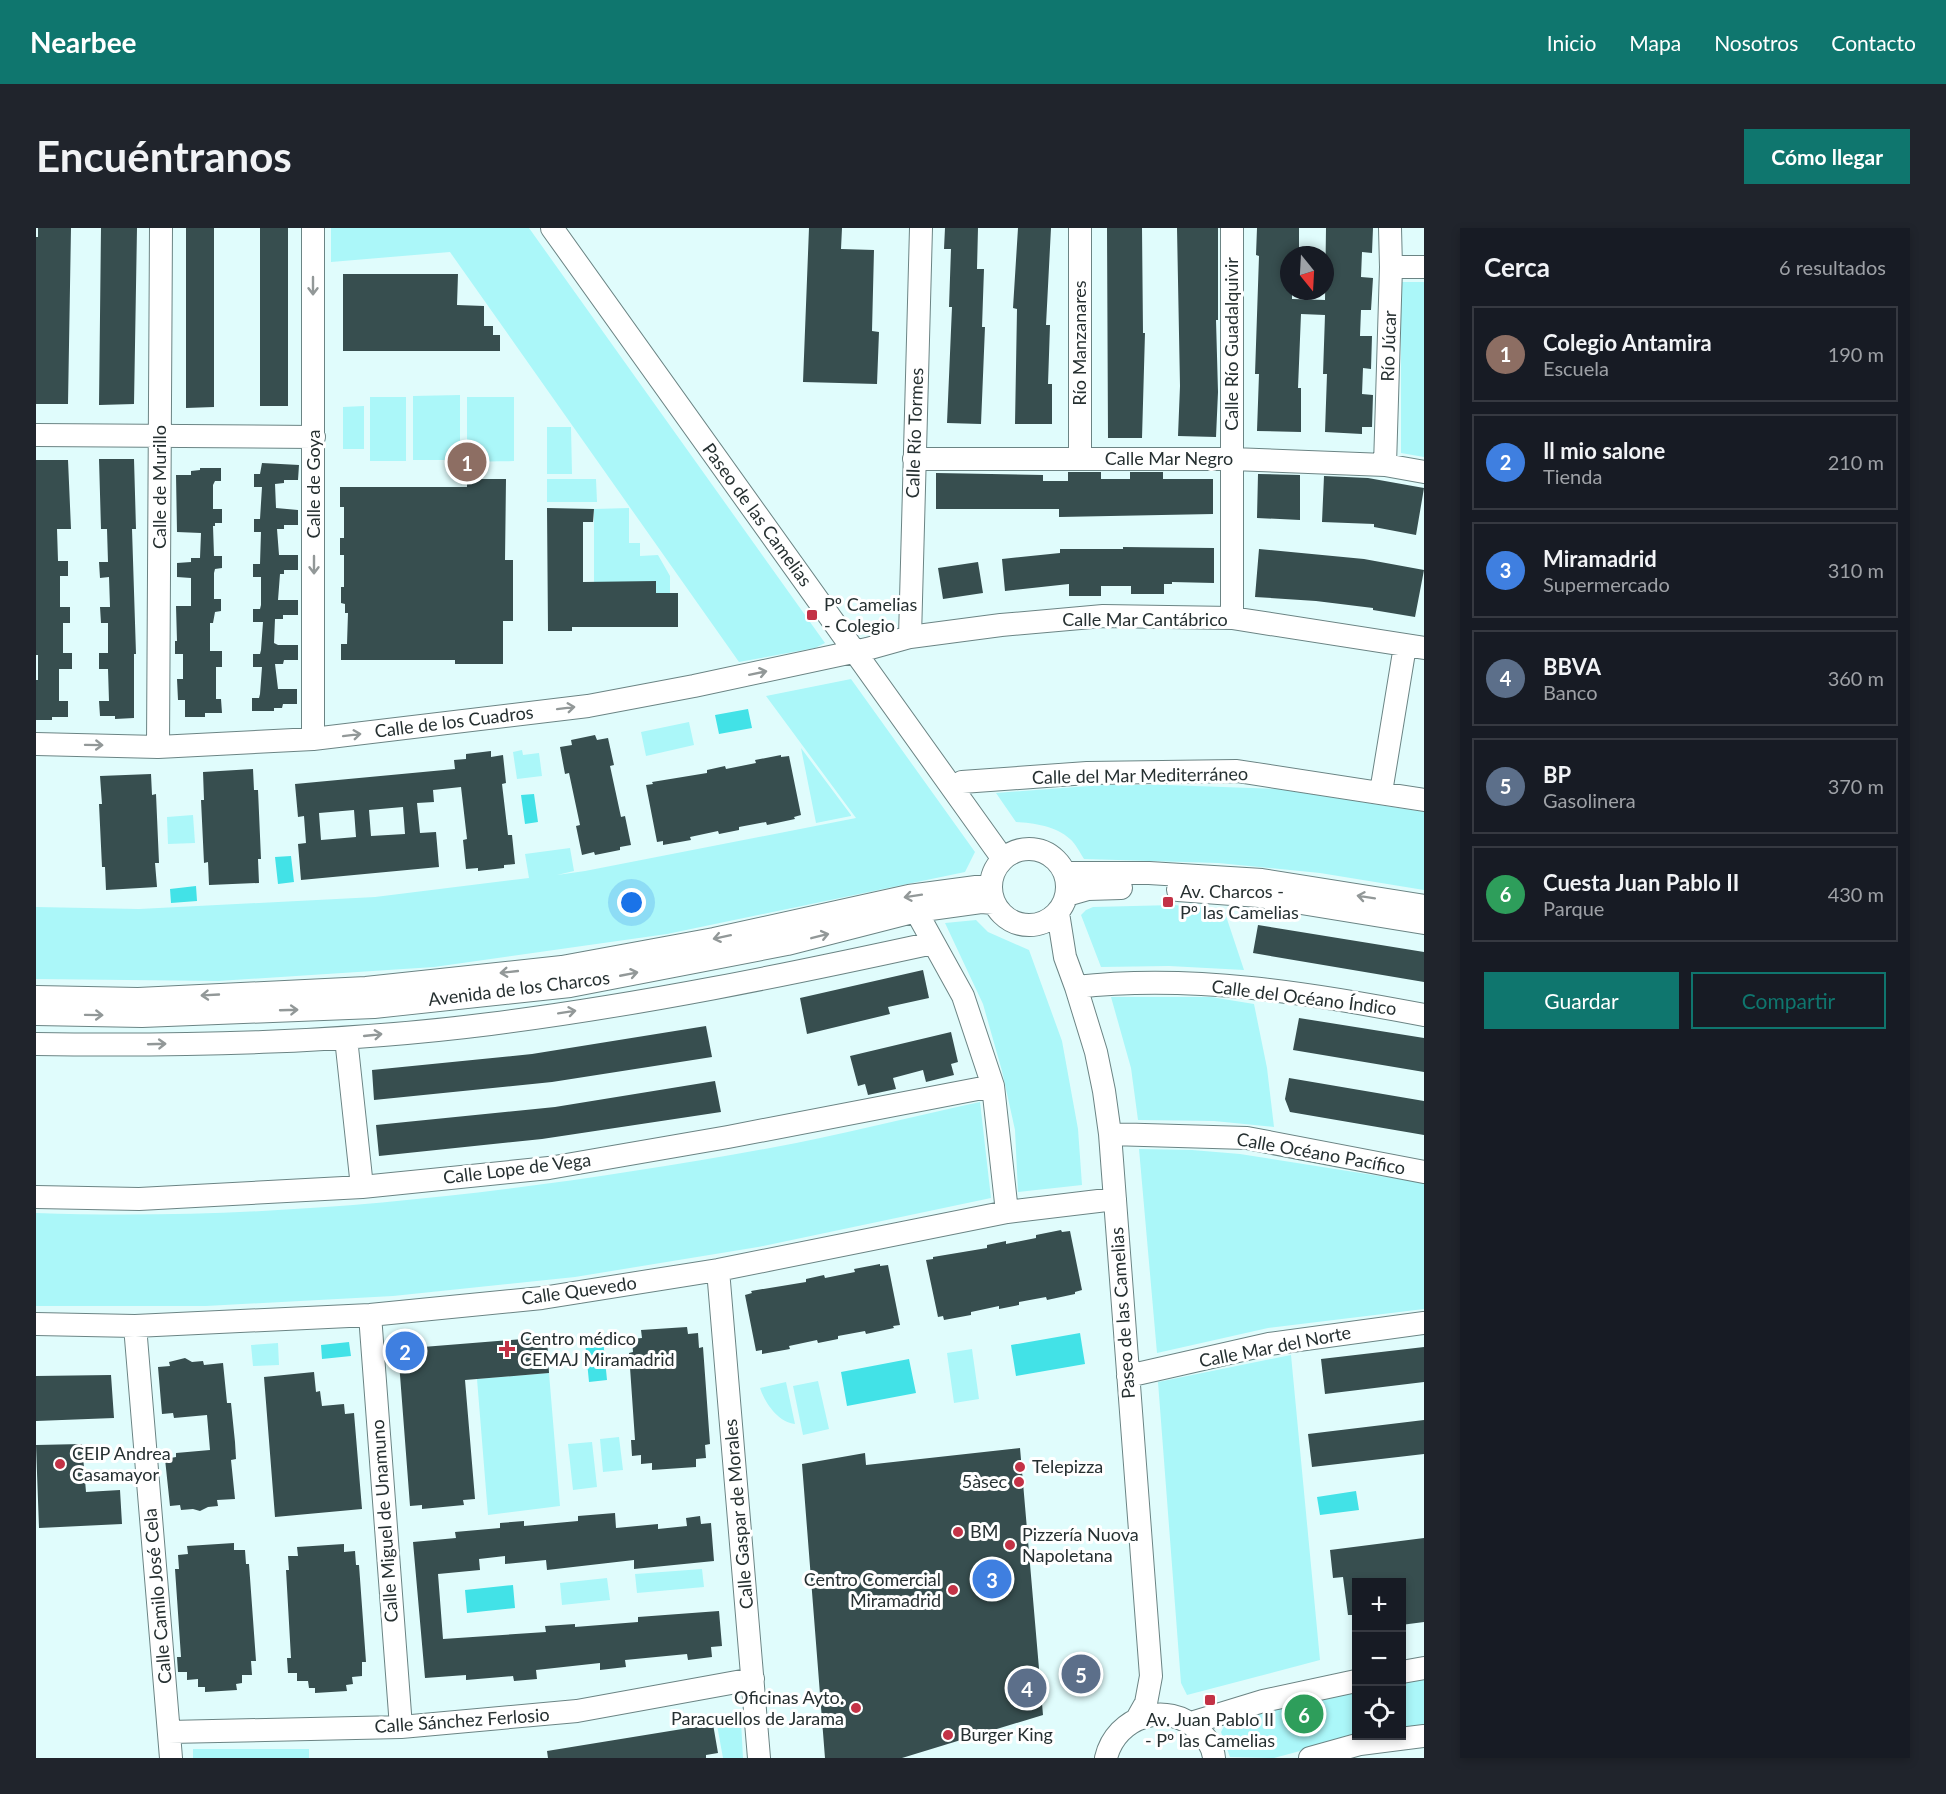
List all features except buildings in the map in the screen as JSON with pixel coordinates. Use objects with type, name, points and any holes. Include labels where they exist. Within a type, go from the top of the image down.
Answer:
[{"type":"street","name":"Calle de Murillo","points":[[158,747],[161,228]]},
{"type":"street","name":"Calle de Goya","points":[[313,228],[313,739]]},
{"type":"street","name":"Paseo de las Camelias","points":[[552,228],[861,650],[962,782],[1008,856]]},
{"type":"street","name":"Paseo de las Camelias","points":[[567,228],[861,650],[1008,856]]},
{"type":"street","name":"Calle Río Tormes","points":[[910,637],[921,228]]},
{"type":"street","name":"Río Manzanares","points":[[1080,228],[1080,459]]},
{"type":"street","name":"Calle Río Guadalquivir","points":[[1232,228],[1233,618]]},
{"type":"street","name":"Río Júcar","points":[[1385,465],[1391,267],[1390,228]]},
{"type":"street","points":[[1391,267],[1424,267]]},
{"type":"street","points":[[36,435],[314,437]]},
{"type":"street","name":"Calle Mar Negro","points":[[914,459],[1232,459],[1385,465],[1424,472]]},
{"type":"street","name":"Calle Mar Cantábrico","points":[[861,650],[910,637],[1000,625],[1103,616],[1233,618],[1414,647]]},
{"type":"street","points":[[1381,792],[1414,647]]},
{"type":"street","name":"Calle de los Cuadros","points":[[36,744],[158,747],[313,739],[588,706],[861,650]]},
{"type":"street","name":"Calle del Mar Mediterráneo","points":[[962,782],[1087,773],[1237,771],[1424,800]]},
{"type":"street","points":[[1063,894],[1051,919],[1035,925],[1019,924],[1001,913],[993,894],[996,869],[1008,856],[1031,849],[1043,851],[1053,857],[1063,894],[1065,957]]},
{"type":"street","points":[[1063,894],[1149,873],[1262,880],[1424,906]]},
{"type":"street","points":[[1063,894],[1109,887],[1259,896],[1424,923]]},
{"type":"street","name":"Avenida de los Charcos","points":[[36,1014],[142,1016],[374,1007],[558,987],[787,944],[916,912],[981,902],[993,894]]},
{"type":"street","name":"Avenida de los Charcos","points":[[36,997],[138,999],[366,988],[562,967],[714,939],[909,896],[993,894]]},
{"type":"street","points":[[916,912],[963,996],[993,1086],[1007,1212]]},
{"type":"street","points":[[1035,925],[1065,957]]},
{"type":"street","name":"Avenida de los Charcos","points":[[36,1044],[130,1045],[346,1038],[490,1024],[746,984],[933,943]]},
{"type":"street","name":"Paseo de las Camelias","points":[[1065,957],[1077,987],[1095,1052],[1104,1091],[1110,1134],[1151,1676],[1146,1703],[1137,1719]]},
{"type":"street","name":"Calle del Océano Índico","points":[[1077,987],[1108,984],[1231,985],[1373,1005],[1424,1015]]},
{"type":"street","points":[[346,1038],[362,1187]]},
{"type":"street","name":"Calle Lope de Vega","points":[[36,1197],[139,1199],[362,1187],[549,1168],[728,1137],[993,1086]]},
{"type":"street","name":"Calle Océano Pacífico","points":[[1110,1134],[1247,1138],[1424,1172]]},
{"type":"street","name":"Calle Quevedo","points":[[36,1324],[135,1326],[370,1315],[542,1298],[718,1270],[1007,1212],[1115,1199]]},
{"type":"street","name":"Calle Gaspar de Morales","points":[[718,1270],[759,1758]]},
{"type":"street","name":"Calle Miguel de Unamuno","points":[[370,1315],[401,1727]]},
{"type":"street","name":"Calle Mar del Norte","points":[[1128,1376],[1269,1344],[1424,1323]]},
{"type":"street","name":"Calle Camilo José Cela","points":[[135,1326],[171,1758]]},
{"type":"street","points":[[1406,1671],[1424,1668]]},
{"type":"street","name":"Paseo de las Camelias","points":[[1151,1676],[1163,1704],[1205,1736],[1214,1758]]},
{"type":"street","name":"Calle Sánchez Ferlosio","points":[[169,1732],[401,1727],[577,1711],[753,1680]]},
{"type":"street","points":[[1101,1755],[1125,1726],[1150,1715],[1165,1714],[1185,1720],[1352,1682]]},
{"type":"street","points":[[1321,1757],[1360,1744],[1424,1737]]},
{"type":"shaded area","points":[[331,228],[529,228],[825,643],[815,648],[739,662],[450,252],[331,262]]},
{"type":"shaded area","points":[[1401,282],[1424,282],[1424,457],[1401,453]]},
{"type":"shaded area","points":[[460,395],[460,460],[413,460],[413,396]]},
{"type":"shaded area","points":[[370,397],[406,397],[406,461],[370,461]]},
{"type":"shaded area","points":[[467,397],[514,397],[514,461],[467,462]]},
{"type":"shaded area","points":[[364,406],[364,449],[343,449],[343,407]]},
{"type":"shaded area","points":[[547,427],[571,427],[572,474],[547,474]]},
{"type":"shaded area","points":[[547,479],[596,479],[597,502],[547,502]]},
{"type":"shaded area","points":[[629,508],[629,543],[640,543],[640,556],[658,555],[670,576],[670,593],[656,593],[594,582],[594,509]]},
{"type":"shaded area","points":[[851,679],[975,852],[965,872],[667,934],[434,967],[218,981],[36,979],[36,907],[139,909],[375,897],[529,878],[525,854],[570,848],[574,871],[557,875],[856,818],[766,696]]},
{"type":"shaded area","points":[[689,722],[694,745],[646,756],[641,732]]},
{"type":"shaded area","points":[[801,748],[851,815],[851,816],[816,823]]},
{"type":"shaded area","points":[[522,750],[523,755],[539,753],[542,776],[517,779],[513,752]]},
{"type":"shaded area","points":[[1103,785],[1280,789],[1424,812],[1424,890],[1320,873],[1218,863],[1084,859],[1072,841],[1058,831],[1037,824],[1016,822],[996,793]]},
{"type":"shaded area","points":[[193,815],[195,843],[168,844],[167,817]]},
{"type":"shaded area","points":[[1174,905],[1224,910],[1244,970],[1169,966],[1101,967],[1081,915],[1086,910],[1093,907]]},
{"type":"shaded area","points":[[976,920],[988,932],[1029,950],[1062,1041],[1078,1129],[1082,1185],[1018,1192],[1015,1130],[1002,1071],[983,1004],[945,923]]},
{"type":"shaded area","points":[[1111,997],[1211,997],[1254,1004],[1267,1068],[1274,1127],[1214,1121],[1138,1120],[1131,1068]]},
{"type":"shaded area","points":[[980,1102],[991,1198],[758,1247],[575,1277],[393,1296],[206,1306],[36,1306],[36,1213],[128,1215],[220,1213],[313,1208],[496,1190],[588,1178],[770,1148]]},
{"type":"shaded area","points":[[1139,1149],[1240,1154],[1424,1183],[1424,1309],[1268,1328],[1157,1353]]},
{"type":"shaded area","points":[[278,1343],[279,1365],[253,1366],[251,1345]]},
{"type":"shaded area","points":[[972,1349],[979,1399],[954,1403],[947,1353]]},
{"type":"shaded area","points":[[1291,1355],[1320,1660],[1187,1695],[1181,1683],[1158,1382]]},
{"type":"shaded area","points":[[549,1373],[560,1506],[488,1515],[477,1379]]},
{"type":"shaded area","points":[[818,1381],[829,1429],[803,1435],[793,1386]]},
{"type":"shaded area","points":[[786,1382],[795,1424],[783,1420],[773,1411],[760,1388]]},
{"type":"shaded area","points":[[619,1437],[623,1470],[603,1472],[600,1439]]},
{"type":"shaded area","points":[[592,1442],[597,1487],[573,1490],[568,1444]]},
{"type":"shaded area","points":[[702,1569],[704,1587],[637,1593],[635,1574]]},
{"type":"shaded area","points":[[607,1578],[610,1600],[562,1605],[560,1583]]},
{"type":"shaded area","points":[[1424,1677],[1424,1726],[1406,1729],[1406,1679]]},
{"type":"shaded area","points":[[1352,1688],[1352,1737],[1274,1758],[1230,1757],[1221,1732],[1226,1723],[1276,1705]]},
{"type":"shaded area","points":[[741,1721],[743,1758],[723,1758],[717,1725]]},
{"type":"shaded area","points":[[193,1749],[309,1749],[309,1758],[193,1758]]},
{"type":"water","points":[[748,709],[752,728],[719,734],[715,715]]},
{"type":"water","points":[[534,794],[538,822],[525,824],[521,795]]},
{"type":"water","points":[[291,856],[294,882],[278,884],[275,857]]},
{"type":"water","points":[[196,886],[197,901],[171,903],[170,889]]},
{"type":"water","points":[[1080,1333],[1085,1364],[1016,1376],[1011,1345]]},
{"type":"water","points":[[603,1339],[607,1380],[589,1382],[585,1341]]},
{"type":"water","points":[[349,1342],[351,1356],[322,1359],[321,1345]]},
{"type":"water","points":[[909,1359],[916,1393],[847,1406],[841,1372]]},
{"type":"water","points":[[1356,1491],[1359,1510],[1320,1515],[1317,1497]]},
{"type":"water","points":[[513,1585],[515,1608],[467,1613],[465,1590]]},
{"type":"place","name":"Colegio Antamira","points":[[467,462]]},
{"type":"place","name":"Pº Camelias - Colegio","points":[[812,615]]},
{"type":"place","name":"Av. Charcos - Pº las Camelias","points":[[1168,902]]},
{"type":"place","name":"Centro médico CEMAJ Miramadrid","points":[[507,1349]]},
{"type":"place","name":"Il mio salone","points":[[405,1351]]},
{"type":"place","name":"CEIP Andrea Casamayor","points":[[60,1464]]},
{"type":"place","name":"Telepizza","points":[[1020,1467]]},
{"type":"place","name":"5àsec","points":[[1019,1482]]},
{"type":"place","name":"BM","points":[[958,1532]]},
{"type":"place","name":"Pizzería Nuova Napoletana","points":[[1010,1545]]},
{"type":"place","name":"Miramadrid","points":[[992,1579]]},
{"type":"place","name":"Centro Comercial Miramadrid","points":[[953,1590]]},
{"type":"place","name":"BP","points":[[1081,1674]]},
{"type":"place","name":"BBVA","points":[[1027,1688]]},
{"type":"place","name":"Av. Juan Pablo II - Pº las Camelias","points":[[1210,1700]]},
{"type":"place","name":"Oficinas Ayto. Paracuellos de Jarama","points":[[856,1708]]},
{"type":"place","name":"Cuesta Juan Pablo II","points":[[1304,1714]]},
{"type":"place","name":"Burger King","points":[[948,1735]]}]
